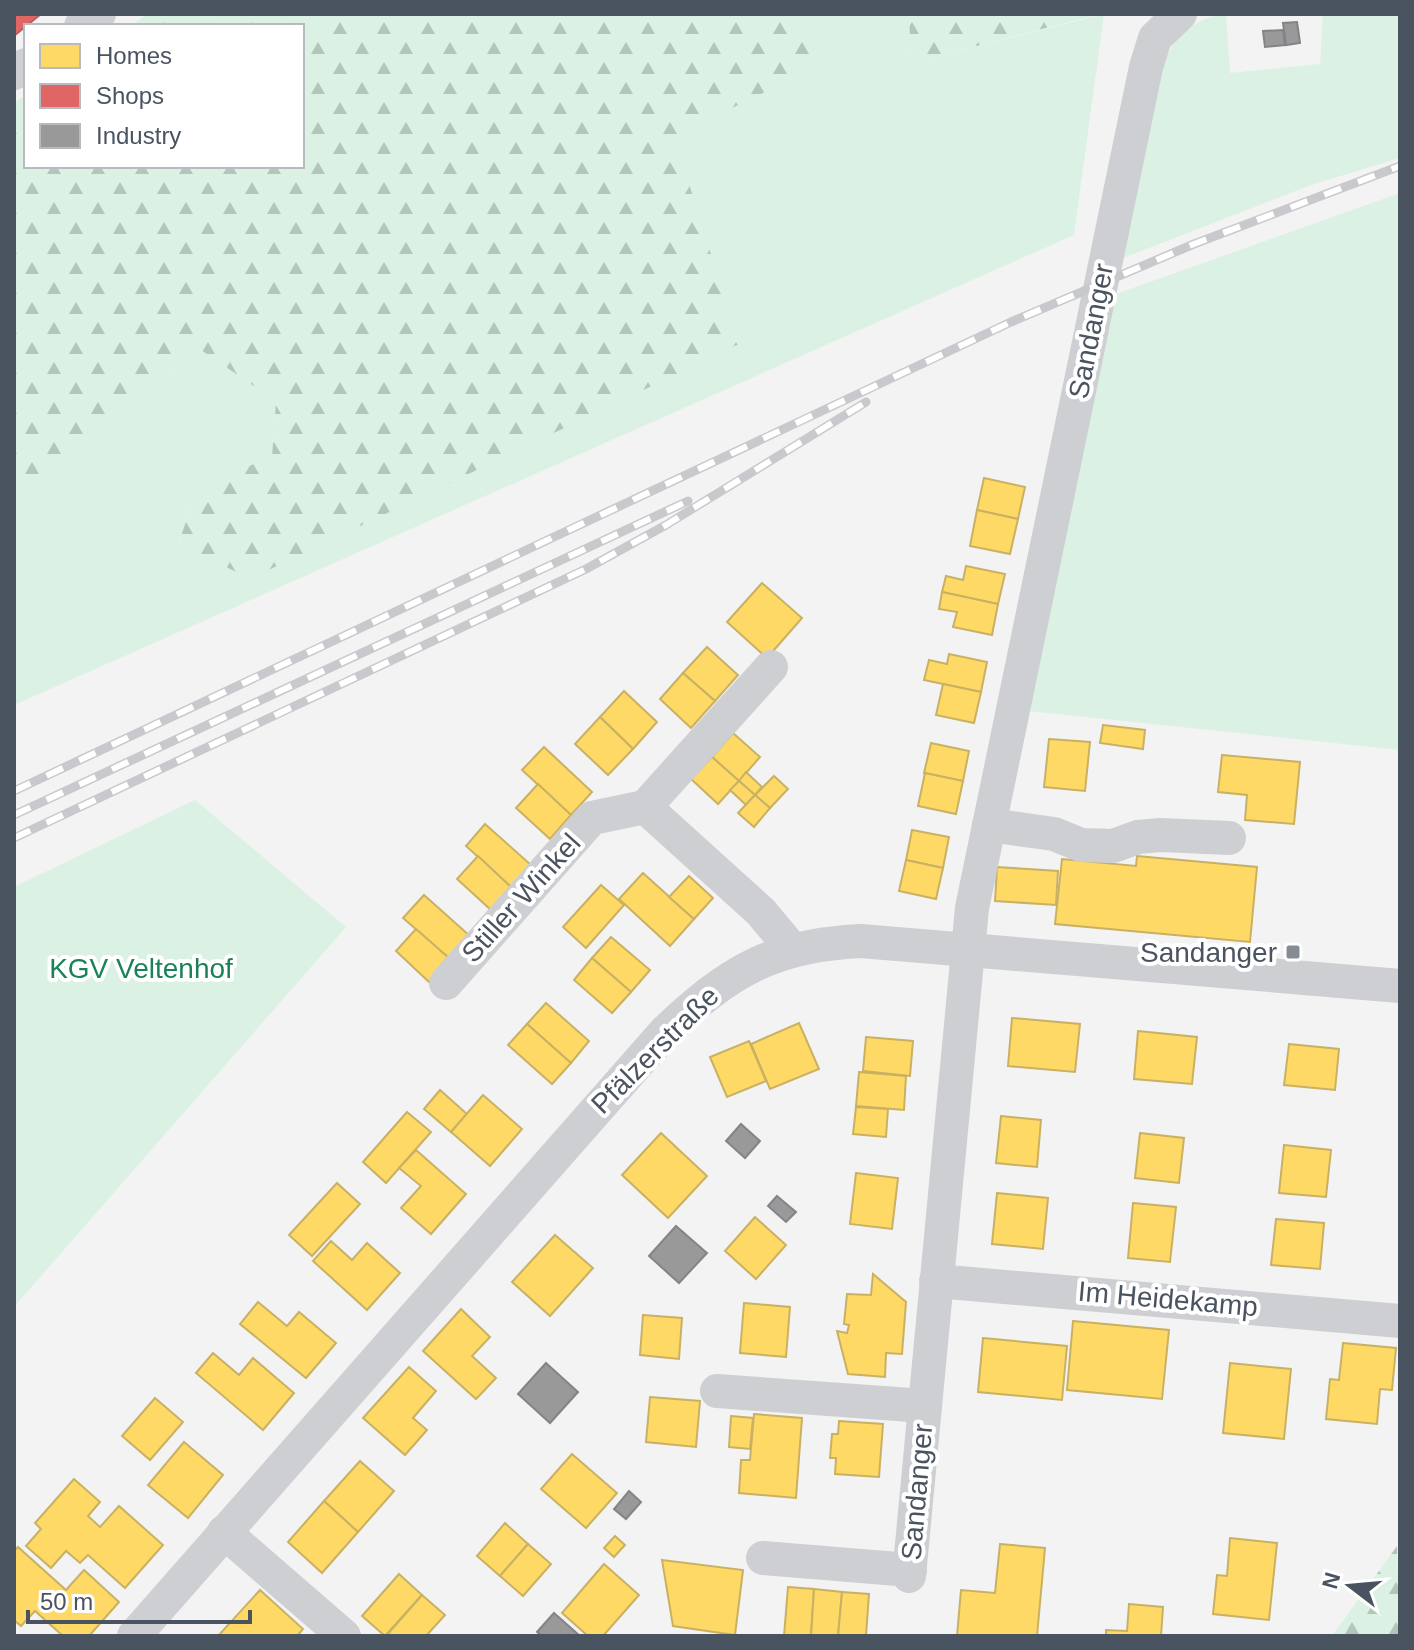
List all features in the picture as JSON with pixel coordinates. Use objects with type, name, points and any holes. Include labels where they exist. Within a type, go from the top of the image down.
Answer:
[{"type":"street","name":"Sandanger","points":[[763,1558],[909,1573],[968,947],[989,825],[1100,283],[1155,38],[1180,14]]},
{"type":"street","points":[[771,667],[645,807],[761,912],[791,948]]},
{"type":"street","name":"Stiller Winkel","points":[[446,983],[592,818],[645,807]]},
{"type":"street","points":[[989,825],[1054,834],[1081,845],[1113,846],[1138,837],[1161,835],[1229,838]]},
{"type":"street","name":"Pfälzerstraße","points":[[134,1636],[665,1032],[730,976],[754,962],[791,948],[861,941],[968,947],[1400,986]]},
{"type":"street","name":"Im Heidekamp","points":[[936,1281],[1400,1321]]},
{"type":"street","points":[[717,1391],[925,1406]]},
{"type":"street","points":[[224,1532],[344,1636]]},
{"type":"green space","points":[[148,14],[809,14],[823,64],[674,136],[739,344],[250,579],[179,543],[197,486],[272,457],[276,401],[201,350],[14,494],[14,103],[24,96],[24,168],[304,168],[304,24],[133,24]]},
{"type":"green space","points":[[809,14],[909,14],[911,63],[1104,14],[1074,235],[14,705],[14,494],[201,350],[276,401],[272,457],[197,486],[179,542],[674,135],[823,64]]},
{"type":"green space","points":[[909,14],[1100,14],[911,63]]},
{"type":"green space","points":[[1226,14],[1230,73],[1320,64],[1323,14],[1400,14],[1400,158],[1311,185],[1123,258],[1162,65],[1173,45],[1187,30],[1204,20]]},
{"type":"green space","points":[[1400,193],[1400,750],[1028,711],[1116,294]]},
{"type":"green space","name":"KGV Veltenhof","points":[[195,800],[346,927],[14,1307],[14,887]]},
{"type":"green space","points":[[1397,1546],[1400,1636],[1332,1636]]},
{"type":"building: Homes","points":[[984,478],[1025,487],[1018,519],[977,510]]},
{"type":"building: Homes","points":[[977,510],[1018,519],[1010,554],[970,546]]},
{"type":"building: Homes","points":[[966,566],[1005,574],[998,604],[942,592],[946,576],[963,580]]},
{"type":"building: Homes","points":[[762,583],[802,618],[767,658],[727,622]]},
{"type":"building: Homes","points":[[942,592],[998,604],[992,635],[953,627],[957,612],[939,609]]},
{"type":"building: Homes","points":[[707,647],[738,675],[715,701],[683,673]]},
{"type":"building: Homes","points":[[949,654],[987,662],[981,692],[924,680],[929,660],[947,664]]},
{"type":"building: Homes","points":[[683,673],[715,701],[691,728],[660,699]]},
{"type":"building: Homes","points":[[943,684],[981,692],[974,723],[936,715]]},
{"type":"building: Homes","points":[[624,691],[657,722],[633,749],[600,717]]},
{"type":"building: Homes","points":[[600,717],[633,749],[608,775],[575,744]]},
{"type":"building: Homes","points":[[1103,725],[1145,730],[1143,749],[1100,743]]},
{"type":"building: Homes","points":[[733,733],[760,757],[739,781],[712,757]]},
{"type":"building: Homes","points":[[1049,739],[1090,742],[1085,791],[1044,787]]},
{"type":"building: Homes","points":[[931,743],[969,751],[963,781],[924,773]]},
{"type":"building: Homes","points":[[544,747],[592,792],[571,815],[522,770]]},
{"type":"building: Homes","points":[[1222,755],[1300,762],[1294,824],[1245,820],[1247,795],[1218,792]]},
{"type":"building: Homes","points":[[712,757],[739,781],[718,804],[691,779]]},
{"type":"building: Homes","points":[[746,772],[762,787],[755,795],[739,781]]},
{"type":"building: Homes","points":[[925,773],[963,781],[956,814],[918,806]]},
{"type":"building: Homes","points":[[774,776],[788,789],[770,808],[755,795]]},
{"type":"building: Homes","points":[[739,781],[755,795],[746,805],[730,790]]},
{"type":"building: Homes","points":[[538,784],[571,815],[550,839],[516,808]]},
{"type":"building: Homes","points":[[755,795],[770,808],[754,827],[738,813]]},
{"type":"building: Homes","points":[[485,824],[531,865],[511,887],[466,846]]},
{"type":"building: Homes","points":[[912,830],[949,837],[943,868],[906,860]]},
{"type":"building: Homes","points":[[478,856],[511,887],[491,910],[457,879]]},
{"type":"building: Homes","points":[[1137,856],[1257,867],[1250,942],[1055,924],[1062,859],[1136,866]]},
{"type":"building: Homes","points":[[906,860],[943,868],[936,899],[899,891]]},
{"type":"building: Homes","points":[[997,867],[1058,871],[1056,905],[995,901]]},
{"type":"building: Homes","points":[[643,873],[694,919],[670,946],[619,899]]},
{"type":"building: Homes","points":[[689,876],[713,898],[694,919],[669,897]]},
{"type":"building: Homes","points":[[601,885],[624,905],[586,948],[563,927]]},
{"type":"building: Homes","points":[[424,895],[470,936],[450,959],[403,918]]},
{"type":"building: Homes","points":[[416,929],[450,959],[429,982],[396,951]]},
{"type":"building: Homes","points":[[611,937],[650,970],[631,992],[592,958]]},
{"type":"building: Homes","points":[[592,958],[631,992],[612,1013],[574,980]]},
{"type":"building: Homes","points":[[546,1003],[589,1041],[571,1063],[527,1024]]},
{"type":"building: Homes","points":[[1012,1018],[1080,1024],[1075,1072],[1008,1066]]},
{"type":"building: Homes","points":[[799,1023],[819,1069],[770,1089],[751,1044]]},
{"type":"building: Homes","points":[[527,1024],[571,1063],[552,1084],[508,1045]]},
{"type":"building: Homes","points":[[1138,1031],[1197,1037],[1192,1084],[1134,1079]]},
{"type":"building: Homes","points":[[866,1037],[913,1041],[910,1076],[863,1071]]},
{"type":"building: Homes","points":[[749,1041],[766,1081],[727,1097],[710,1057]]},
{"type":"building: Homes","points":[[1289,1044],[1339,1049],[1335,1090],[1284,1085]]},
{"type":"building: Homes","points":[[859,1072],[906,1076],[904,1110],[856,1106]]},
{"type":"building: Homes","points":[[440,1090],[467,1114],[451,1132],[424,1109]]},
{"type":"building: Homes","points":[[483,1095],[522,1129],[490,1166],[451,1132]]},
{"type":"building: Homes","points":[[856,1107],[888,1109],[886,1137],[853,1134]]},
{"type":"building: Homes","points":[[407,1112],[431,1132],[386,1183],[363,1162]]},
{"type":"building: Homes","points":[[1001,1116],[1041,1120],[1037,1167],[996,1163]]},
{"type":"building: Homes","points":[[661,1133],[707,1176],[668,1218],[622,1175]]},
{"type":"building: Homes","points":[[1140,1133],[1184,1138],[1179,1183],[1135,1178]]},
{"type":"building: Homes","points":[[1284,1145],[1331,1150],[1326,1197],[1279,1193]]},
{"type":"building: Homes","points":[[416,1150],[466,1194],[431,1234],[401,1208],[421,1186],[399,1168]]},
{"type":"building: Homes","points":[[856,1173],[898,1178],[892,1229],[850,1224]]},
{"type":"building: Homes","points":[[337,1183],[360,1204],[312,1256],[289,1235]]},
{"type":"building: Homes","points":[[997,1193],[1048,1198],[1043,1249],[992,1244]]},
{"type":"building: Homes","points":[[1133,1203],[1176,1207],[1170,1262],[1128,1258]]},
{"type":"building: Homes","points":[[755,1217],[786,1245],[756,1279],[725,1251]]},
{"type":"building: Homes","points":[[1276,1219],[1324,1223],[1320,1269],[1271,1265]]},
{"type":"building: Homes","points":[[555,1235],[593,1268],[550,1316],[512,1282]]},
{"type":"building: Homes","points":[[331,1241],[352,1260],[367,1243],[400,1273],[367,1310],[313,1261]]},
{"type":"building: Homes","points":[[873,1274],[906,1302],[902,1354],[886,1353],[885,1377],[848,1374],[837,1331],[847,1333],[849,1325],[844,1324],[847,1294],[871,1295]]},
{"type":"building: Homes","points":[[258,1302],[287,1326],[299,1312],[336,1343],[306,1378],[240,1324]]},
{"type":"building: Homes","points":[[744,1303],[790,1307],[786,1357],[740,1353]]},
{"type":"building: Homes","points":[[461,1309],[490,1337],[472,1356],[496,1378],[476,1399],[423,1351]]},
{"type":"building: Homes","points":[[643,1315],[682,1318],[679,1359],[640,1355]]},
{"type":"building: Homes","points":[[1073,1321],[1169,1330],[1162,1399],[1067,1390]]},
{"type":"building: Homes","points":[[983,1338],[1067,1346],[1062,1400],[978,1392]]},
{"type":"building: Homes","points":[[1343,1343],[1396,1348],[1392,1390],[1380,1389],[1377,1424],[1326,1419],[1330,1379],[1339,1380]]},
{"type":"building: Homes","points":[[213,1353],[239,1375],[253,1358],[294,1393],[263,1430],[196,1373]]},
{"type":"building: Homes","points":[[1230,1363],[1291,1369],[1284,1439],[1223,1433]]},
{"type":"building: Homes","points":[[409,1367],[436,1391],[413,1418],[427,1430],[405,1455],[363,1418]]},
{"type":"building: Homes","points":[[650,1397],[700,1401],[696,1447],[646,1442]]},
{"type":"building: Homes","points":[[155,1398],[183,1422],[150,1460],[122,1436]]},
{"type":"building: Homes","points":[[754,1414],[802,1418],[796,1498],[739,1493],[741,1460],[750,1460]]},
{"type":"building: Homes","points":[[731,1416],[753,1418],[750,1449],[729,1447]]},
{"type":"building: Homes","points":[[839,1421],[883,1424],[879,1477],[835,1474],[836,1458],[830,1458],[832,1434],[838,1434]]},
{"type":"building: Homes","points":[[184,1442],[223,1475],[188,1518],[148,1485]]},
{"type":"building: Homes","points":[[572,1454],[617,1493],[586,1528],[541,1489]]},
{"type":"building: Homes","points":[[360,1461],[394,1491],[358,1532],[324,1501]]},
{"type":"building: Homes","points":[[74,1479],[100,1502],[88,1516],[100,1527],[119,1506],[163,1545],[125,1588],[88,1555],[80,1563],[66,1551],[51,1568],[26,1546],[41,1529],[35,1523]]},
{"type":"building: Homes","points":[[324,1501],[358,1532],[322,1573],[288,1542]]},
{"type":"building: Homes","points":[[505,1523],[528,1544],[500,1576],[477,1556]]},
{"type":"building: Homes","points":[[615,1536],[625,1545],[614,1557],[604,1548]]},
{"type":"building: Homes","points":[[1230,1538],[1277,1543],[1269,1620],[1213,1614],[1217,1575],[1227,1576]]},
{"type":"building: Homes","points":[[528,1544],[551,1564],[523,1596],[500,1576]]},
{"type":"building: Homes","points":[[1000,1544],[1045,1548],[1037,1636],[957,1636],[961,1590],[995,1593]]},
{"type":"building: Homes","points":[[18,1547],[66,1590],[84,1570],[119,1602],[89,1636],[63,1636],[35,1611],[21,1626],[14,1620],[14,1551]]},
{"type":"building: Homes","points":[[662,1560],[743,1570],[735,1635],[673,1626]]},
{"type":"building: Homes","points":[[604,1564],[639,1595],[603,1636],[588,1636],[562,1613]]},
{"type":"building: Homes","points":[[399,1574],[422,1595],[385,1636],[362,1616]]},
{"type":"building: Homes","points":[[788,1587],[814,1589],[811,1636],[784,1636]]},
{"type":"building: Homes","points":[[814,1589],[842,1592],[838,1636],[811,1636]]},
{"type":"building: Homes","points":[[260,1590],[303,1629],[297,1636],[218,1636]]},
{"type":"building: Homes","points":[[842,1592],[869,1594],[866,1636],[838,1636]]},
{"type":"building: Homes","points":[[422,1595],[445,1615],[426,1636],[386,1636]]},
{"type":"building: Homes","points":[[1129,1604],[1163,1607],[1161,1636],[1106,1636],[1106,1630],[1127,1631]]},
{"type":"building: Shops","points":[[14,14],[41,14],[24,24],[24,28],[14,36]]},
{"type":"building: Industry","points":[[1297,22],[1300,43],[1286,45],[1283,23]]},
{"type":"building: Industry","points":[[1283,30],[1285,45],[1265,47],[1263,31]]},
{"type":"building: Industry","points":[[741,1124],[760,1141],[745,1158],[726,1141]]},
{"type":"building: Industry","points":[[777,1196],[796,1212],[786,1222],[768,1206]]},
{"type":"building: Industry","points":[[676,1226],[707,1253],[679,1283],[649,1256]]},
{"type":"building: Industry","points":[[546,1363],[578,1392],[550,1423],[518,1394]]},
{"type":"building: Industry","points":[[629,1491],[641,1502],[626,1519],[614,1509]]},
{"type":"building: Industry","points":[[554,1613],[580,1636],[542,1636],[537,1632]]},
{"type":"railway","points":[[14,791],[1011,322],[1194,244],[1400,166]]},
{"type":"railway","points":[[14,838],[586,569],[666,525],[866,402]]},
{"type":"railway","points":[[14,815],[688,501]]},
{"type":"place","name":"Sandanger","points":[[1293,952]]}]
